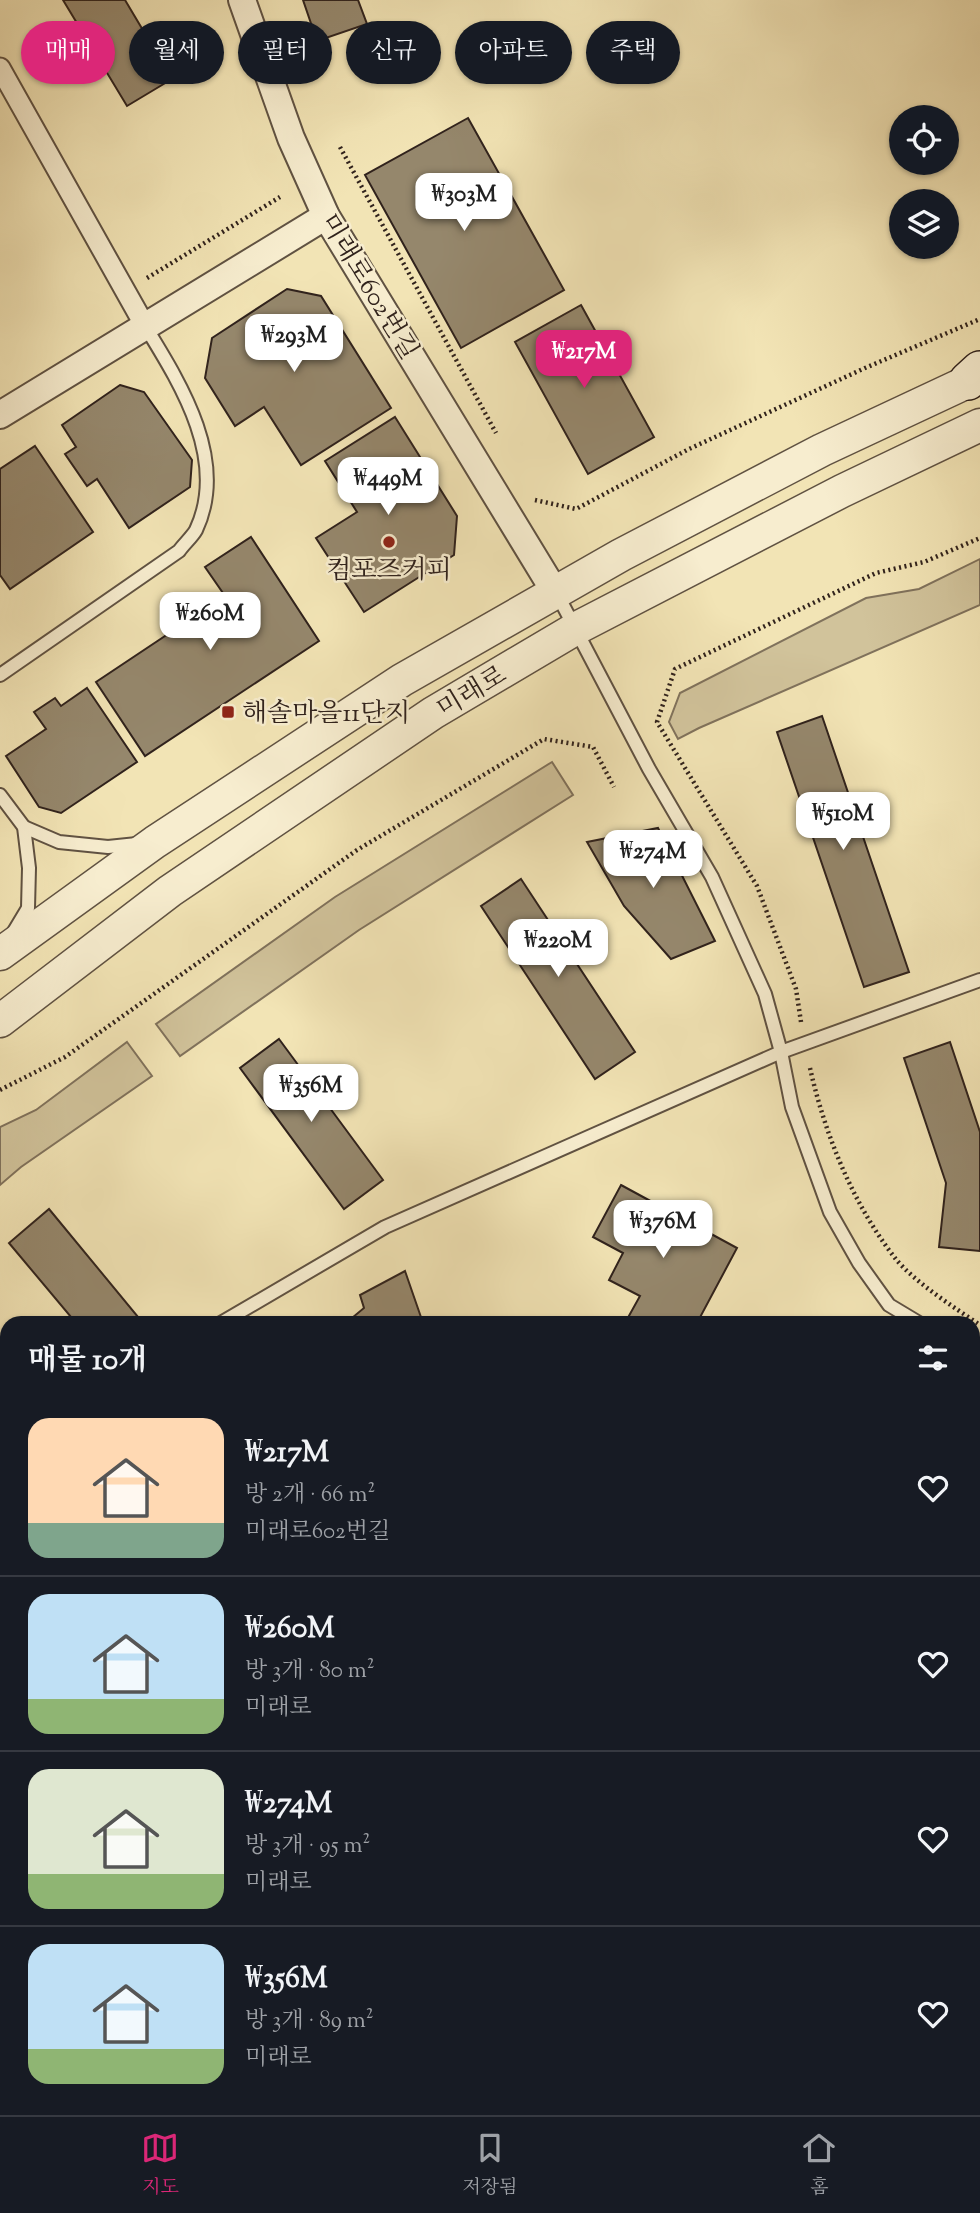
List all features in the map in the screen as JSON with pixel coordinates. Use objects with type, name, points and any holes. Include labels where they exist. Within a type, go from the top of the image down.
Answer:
[{"type":"street","name":"미래로602번길","points":[[242,0],[291,138],[326,216],[555,592]]},
{"type":"street","points":[[0,68],[145,326]]},
{"type":"street","points":[[0,415],[326,216]]},
{"type":"street","name":"미래로","points":[[1,953],[155,842],[402,680],[621,555],[822,450],[976,376]]},
{"type":"street","name":"미래로","points":[[0,1021],[170,891],[433,713],[575,629],[842,491],[980,425]]},
{"type":"lane","points":[[0,675],[179,551],[195,531],[203,505],[207,469],[198,429],[175,375],[145,326]]},
{"type":"lane","points":[[555,592],[649,769],[712,877],[765,994],[792,1107],[830,1212],[859,1263],[889,1306],[907,1316]]},
{"type":"lane","points":[[0,795],[24,828],[29,868],[27,908],[1,953]]},
{"type":"lane","points":[[24,828],[59,842],[108,847],[155,842]]},
{"type":"lane","points":[[233,1316],[384,1227],[781,1052],[980,980]]},
{"type":"path","points":[[340,147],[499,438]]},
{"type":"path","points":[[125,291],[280,197]]},
{"type":"path","points":[[532,499],[576,509],[689,449],[865,368],[980,319]]},
{"type":"path","points":[[966,1316],[944,1301],[896,1260],[856,1198],[831,1139],[813,1081],[796,989],[757,886],[657,722],[676,670],[876,573],[924,562],[980,538]]},
{"type":"path","points":[[0,1090],[65,1057],[357,850],[544,739],[593,747],[614,787]]},
{"type":"shaded area","points":[[980,559],[980,605],[678,739],[669,722],[680,693],[866,598],[919,589]]},
{"type":"shaded area","points":[[552,762],[573,795],[359,930],[180,1056],[156,1024],[335,897]]},
{"type":"shaded area","points":[[127,1042],[152,1076],[21,1167],[0,1185],[0,1127],[36,1110]]},
{"type":"building","points":[[63,0],[125,0],[137,21],[129,21],[129,84],[164,84],[127,106],[114,84],[115,21],[76,21]]},
{"type":"building","points":[[303,0],[358,0],[366,21],[346,21],[346,31],[332,36],[332,21],[310,21]]},
{"type":"building","points":[[468,118],[564,290],[461,348],[365,175]]},
{"type":"building","points":[[287,289],[321,296],[391,408],[301,465],[264,407],[235,426],[205,378],[212,338]]},
{"type":"building","points":[[581,305],[654,437],[588,474],[515,342]]},
{"type":"building","points":[[120,385],[144,392],[192,460],[190,487],[129,528],[97,479],[87,486],[65,454],[76,447],[62,425]]},
{"type":"building","points":[[395,417],[457,516],[454,555],[364,612],[316,538],[357,512],[325,461]]},
{"type":"building","points":[[35,446],[93,532],[10,589],[0,575],[0,469]]},
{"type":"building","points":[[251,537],[319,641],[145,756],[96,682],[225,596],[205,567]]},
{"type":"building","points":[[87,688],[137,762],[61,813],[39,807],[6,756],[46,729],[34,712],[55,698],[61,706]]},
{"type":"building","points":[[822,716],[909,972],[864,987],[777,732]]},
{"type":"building","points":[[658,828],[715,941],[671,959],[624,906],[587,842]]},
{"type":"building","points":[[521,879],[635,1052],[595,1079],[481,906]]},
{"type":"building","points":[[279,1039],[383,1180],[344,1209],[240,1068]]},
{"type":"building","points":[[950,1042],[980,1132],[980,1251],[939,1247],[946,1183],[904,1058]]},
{"type":"building","points":[[621,1185],[737,1248],[701,1316],[629,1316],[640,1296],[609,1280],[623,1253],[593,1237]]},
{"type":"building","points":[[49,1209],[137,1316],[70,1316],[9,1243]]},
{"type":"building","points":[[405,1271],[421,1316],[354,1316],[364,1308],[360,1295]]},
{"type":"place","name":"컴포즈커피","points":[[389,542]]},
{"type":"place","name":"해솔마을11단지","points":[[228,712]]}]
